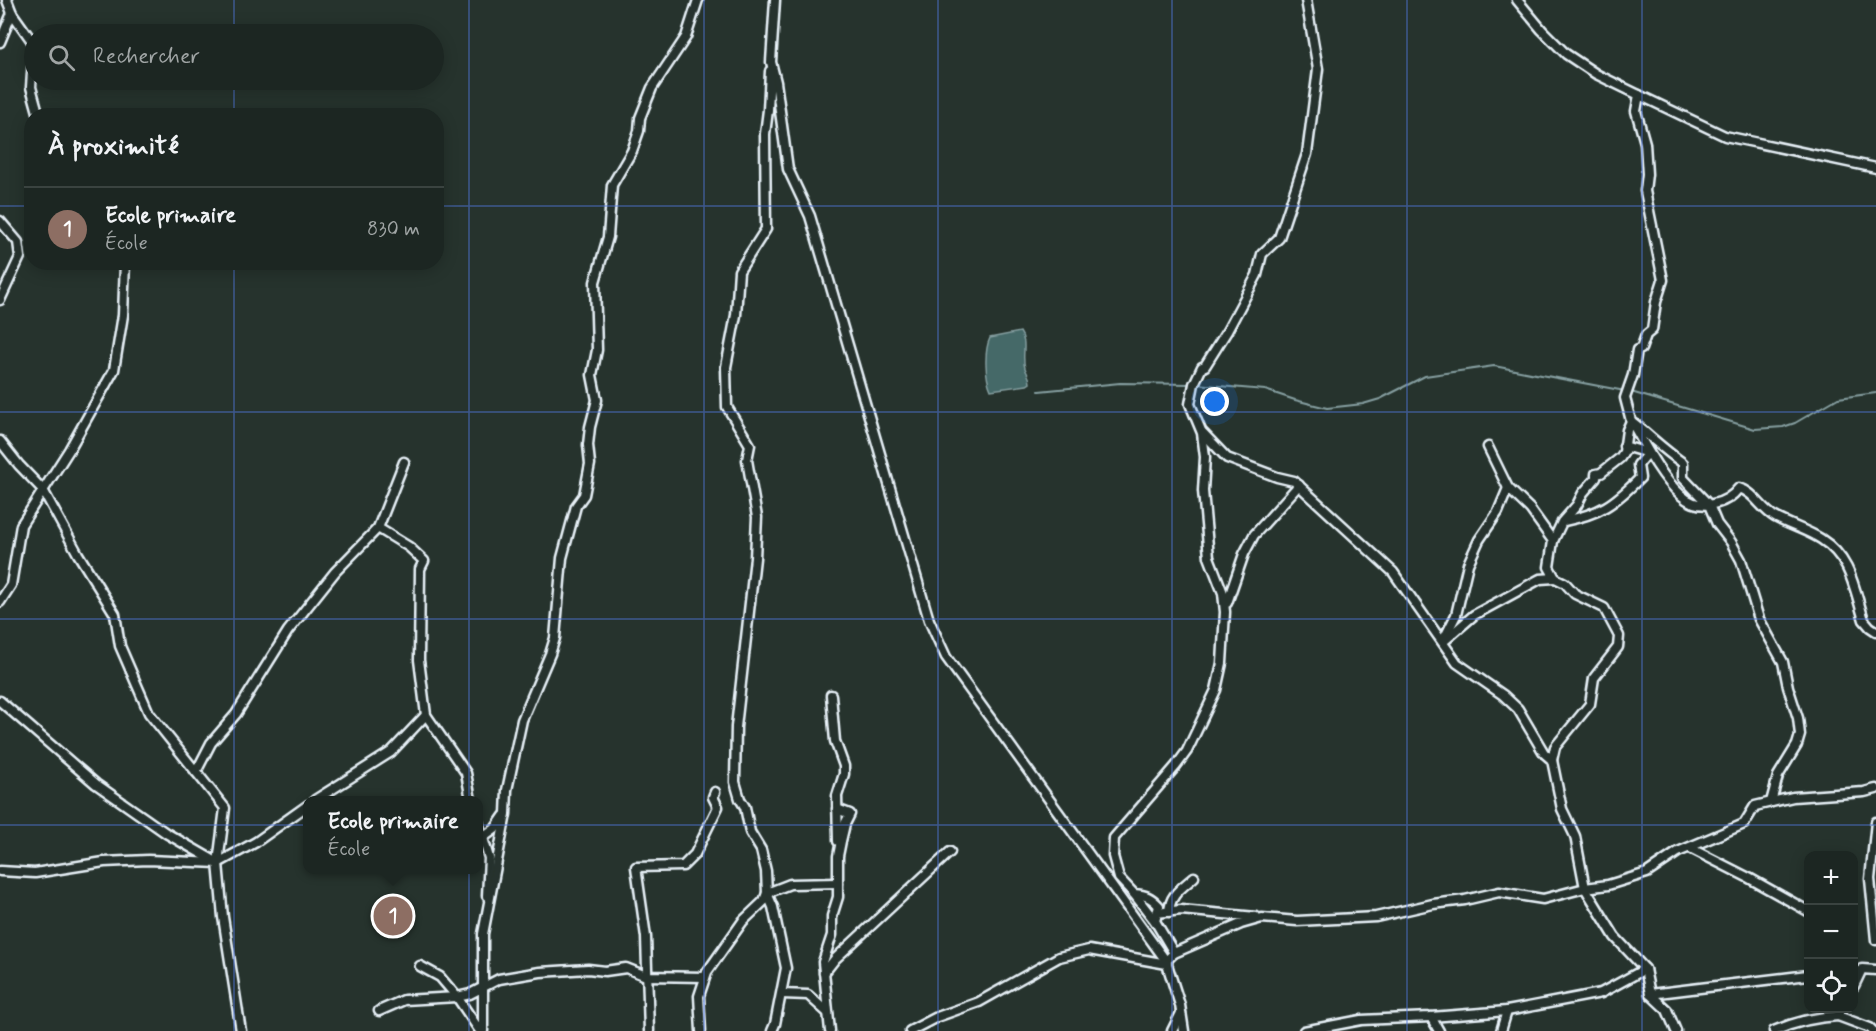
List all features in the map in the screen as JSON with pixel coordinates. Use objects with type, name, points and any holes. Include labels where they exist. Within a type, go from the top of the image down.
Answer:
[{"type":"street","points":[[7,0],[12,13],[24,30]]},
{"type":"street","points":[[487,906],[493,885],[506,814],[507,790],[522,720],[555,638],[562,558],[576,506],[584,495],[590,465],[588,445],[597,400],[592,375],[597,350],[595,282],[608,237],[612,185],[632,151],[639,131],[640,118],[652,88],[686,37],[698,0]]},
{"type":"street","points":[[772,1031],[786,968],[773,907],[767,893],[766,871],[761,850],[750,832],[745,807],[735,782],[736,727],[755,558],[757,517],[747,460],[750,445],[727,407],[726,367],[736,315],[739,271],[766,229],[765,134],[775,0]]},
{"type":"street","points":[[1174,953],[1156,917],[1119,878],[1113,856],[1114,838],[1187,751],[1216,690],[1222,663],[1225,612],[1223,593],[1209,557],[1203,491],[1205,457],[1202,433],[1190,404],[1194,384],[1202,367],[1205,366],[1227,331],[1257,275],[1262,254],[1279,238],[1307,154],[1318,69],[1306,0]]},
{"type":"street","points":[[1517,0],[1566,54],[1596,74],[1725,136],[1876,168]]},
{"type":"street","points":[[0,42],[12,13]]},
{"type":"street","points":[[771,62],[789,169],[810,216],[929,620],[946,657],[1167,962],[1184,1031]]},
{"type":"street","points":[[32,90],[37,108]]},
{"type":"street","points":[[1639,95],[1636,111],[1645,143],[1647,174],[1645,191],[1663,280],[1656,302],[1652,330],[1646,335],[1641,350],[1637,350],[1633,375],[1625,398],[1631,421],[1648,453],[1682,496],[1709,505],[1731,498],[1739,488],[1748,490],[1773,516],[1821,538],[1847,564],[1864,620],[1876,631]]},
{"type":"street","points":[[0,221],[18,242],[20,257],[0,300]]},
{"type":"street","points":[[0,602],[11,585],[21,525],[69,450],[114,370],[123,315],[125,270]]},
{"type":"street","points":[[1555,578],[1549,567],[1553,541],[1562,522],[1577,505],[1587,487],[1596,478],[1596,474],[1601,473],[1620,458],[1631,421]]},
{"type":"street","points":[[1631,421],[1656,441],[1664,451],[1683,463],[1683,478],[1709,505],[1717,524],[1741,560],[1759,619],[1783,662],[1798,718],[1800,735],[1797,745],[1778,776],[1771,802]]},
{"type":"street","points":[[1202,433],[1227,458],[1294,481],[1393,572],[1456,663],[1518,708],[1544,753],[1552,760]]},
{"type":"street","points":[[0,441],[43,490],[78,554],[115,614],[120,646],[149,713],[225,808],[218,863],[223,916],[241,1031]]},
{"type":"street","points":[[1624,446],[1648,453]]},
{"type":"street","points":[[1488,447],[1508,488],[1530,509],[1553,541]]},
{"type":"street","points":[[1562,522],[1589,516],[1614,501],[1640,478],[1638,465],[1648,453]]},
{"type":"street","points":[[196,772],[211,743],[236,714],[288,632],[335,572],[378,528],[404,462]]},
{"type":"street","points":[[1225,612],[1230,590],[1254,535],[1299,485]]},
{"type":"street","points":[[1443,642],[1456,615],[1468,564],[1479,540],[1498,512],[1508,488]]},
{"type":"street","points":[[378,528],[409,547],[424,561],[420,569],[419,660],[426,715],[466,773],[470,796]]},
{"type":"street","points":[[1443,642],[1474,615],[1540,579],[1555,578],[1565,583],[1575,594],[1604,608],[1619,636],[1618,647],[1594,678],[1590,704],[1554,747],[1552,760],[1562,809],[1575,836],[1585,888],[1615,937],[1645,969],[1650,994],[1666,1011],[1676,1031]]},
{"type":"street","points":[[830,1031],[823,962],[832,935],[832,916],[838,897],[837,796],[844,774],[844,766],[835,741],[831,695]]},
{"type":"street","points":[[0,701],[96,784],[166,834],[218,863]]},
{"type":"street","points":[[323,796],[391,752],[426,715]]},
{"type":"street","points":[[1135,918],[1156,917],[1179,910],[1297,921],[1376,917],[1499,892],[1543,899],[1585,888],[1608,885],[1647,873],[1678,852],[1744,824],[1755,806],[1793,797],[1876,789]]},
{"type":"street","points":[[649,1031],[646,937],[636,867],[683,866],[694,854],[718,807],[713,797],[715,792]]},
{"type":"street","points":[[0,870],[34,873],[104,862],[148,860],[218,863],[256,842],[303,809]]},
{"type":"street","points":[[837,809],[850,814],[845,824],[838,856]]},
{"type":"street","points":[[482,1031],[483,934],[489,858],[484,837],[495,829],[506,814]]},
{"type":"street","points":[[1876,822],[1870,879],[1876,936]]},
{"type":"street","points":[[1690,848],[1804,908]]},
{"type":"street","points":[[824,973],[950,852]]},
{"type":"street","points":[[1169,912],[1175,892],[1194,877]]},
{"type":"street","points":[[701,1031],[699,996],[705,977],[743,921],[764,901],[767,893],[790,884],[838,883]]},
{"type":"street","points":[[1175,892],[1179,910]]},
{"type":"street","points":[[1167,962],[1174,953],[1241,924],[1262,918]]},
{"type":"street","points":[[910,1031],[937,1017],[979,1002],[1059,957],[1089,950],[1167,962]]},
{"type":"street","points":[[420,966],[440,977],[482,1031]]},
{"type":"street","points":[[379,1011],[404,1000],[457,997],[470,994],[512,976],[540,972],[588,969],[605,971],[626,968],[646,976],[705,977]]},
{"type":"street","points":[[1304,1031],[1361,1020],[1507,1011],[1601,993],[1645,969]]},
{"type":"street","points":[[1858,970],[1876,970]]},
{"type":"street","points":[[1650,994],[1804,976]]},
{"type":"street","points":[[782,994],[807,995],[828,1013]]},
{"type":"street","points":[[1501,1031],[1507,1011]]},
{"type":"street","points":[[1172,1031],[1181,1013]]},
{"type":"street","points":[[1774,1031],[1801,1021],[1836,1013]]},
{"type":"street","points":[[1842,1013],[1873,1031]]},
{"type":"street","points":[[1431,1017],[1438,1031]]},
{"type":"water","points":[[1020,332],[1024,341],[1024,363],[1030,383],[991,390],[986,364],[990,338]]},
{"type":"waterway","points":[[1196,384],[1265,390],[1327,408],[1363,404],[1380,399],[1425,376],[1494,366],[1625,391]]},
{"type":"waterway","points":[[1039,391],[1120,383],[1191,384]]},
{"type":"waterway","points":[[1631,392],[1755,429],[1783,427],[1795,423],[1838,398],[1876,393]]},
{"type":"place","name":"Ecole primaire","points":[[393,916]]}]
